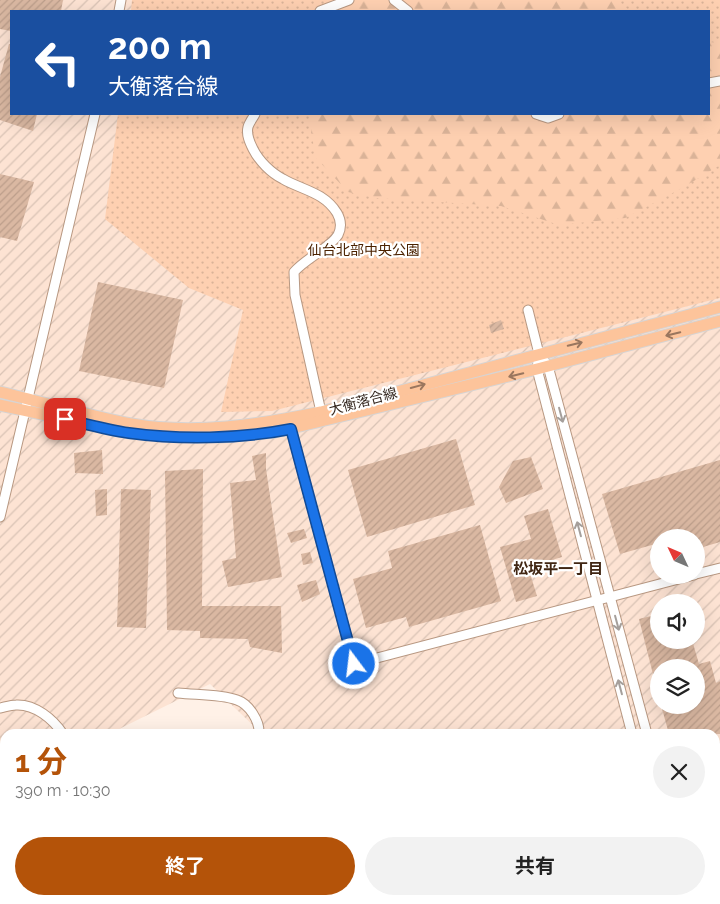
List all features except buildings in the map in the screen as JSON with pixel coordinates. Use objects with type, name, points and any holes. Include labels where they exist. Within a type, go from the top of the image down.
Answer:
[{"type":"main road","name":"大衡落合線","points":[[0,392],[131,424],[219,428],[271,423],[321,412],[720,307]]},
{"type":"main road","name":"大衡落合線","points":[[0,405],[138,434],[221,437],[274,432],[537,370],[720,322]]},
{"type":"street","points":[[323,10],[349,0]]},
{"type":"street","points":[[394,0],[407,10]]},
{"type":"street","points":[[0,517],[94,115]]},
{"type":"street","points":[[254,115],[248,128],[249,141],[257,156],[282,179],[320,195],[327,200],[339,218],[341,226],[332,242],[306,260],[294,272],[295,296],[321,412]]},
{"type":"street","points":[[539,115],[548,118],[556,115]]},
{"type":"street","points":[[528,310],[539,354],[537,370],[631,729]]},
{"type":"street","points":[[539,354],[548,366],[646,729]]},
{"type":"street","points":[[291,429],[354,664],[660,584]]},
{"type":"street","points":[[705,572],[720,568]]},
{"type":"street","points":[[178,693],[238,700],[249,709],[256,719],[258,729]]},
{"type":"street","points":[[0,708],[17,705],[30,707],[42,713],[58,729]]},
{"type":"shaded area","points":[[0,0],[720,0],[720,729],[257,729],[210,684],[119,729],[0,729]]},
{"type":"green space","name":"仙台北部中央公園","points":[[132,0],[720,0],[720,298],[272,411],[221,412],[243,310],[189,288],[105,219],[118,115],[710,115],[710,10],[131,10]]},
{"type":"green space","points":[[333,0],[617,0],[629,10],[330,10]]},
{"type":"green space","points":[[710,42],[720,43],[720,165],[684,187],[625,218],[559,225],[501,206],[376,198],[348,192],[316,158],[311,131],[311,115],[710,115]]},
{"type":"district","name":"松坂平一丁目","points":[[558,569]]},
{"type":"route","points":[[65,419],[129,433],[174,436],[221,437],[291,429],[354,664]]}]
